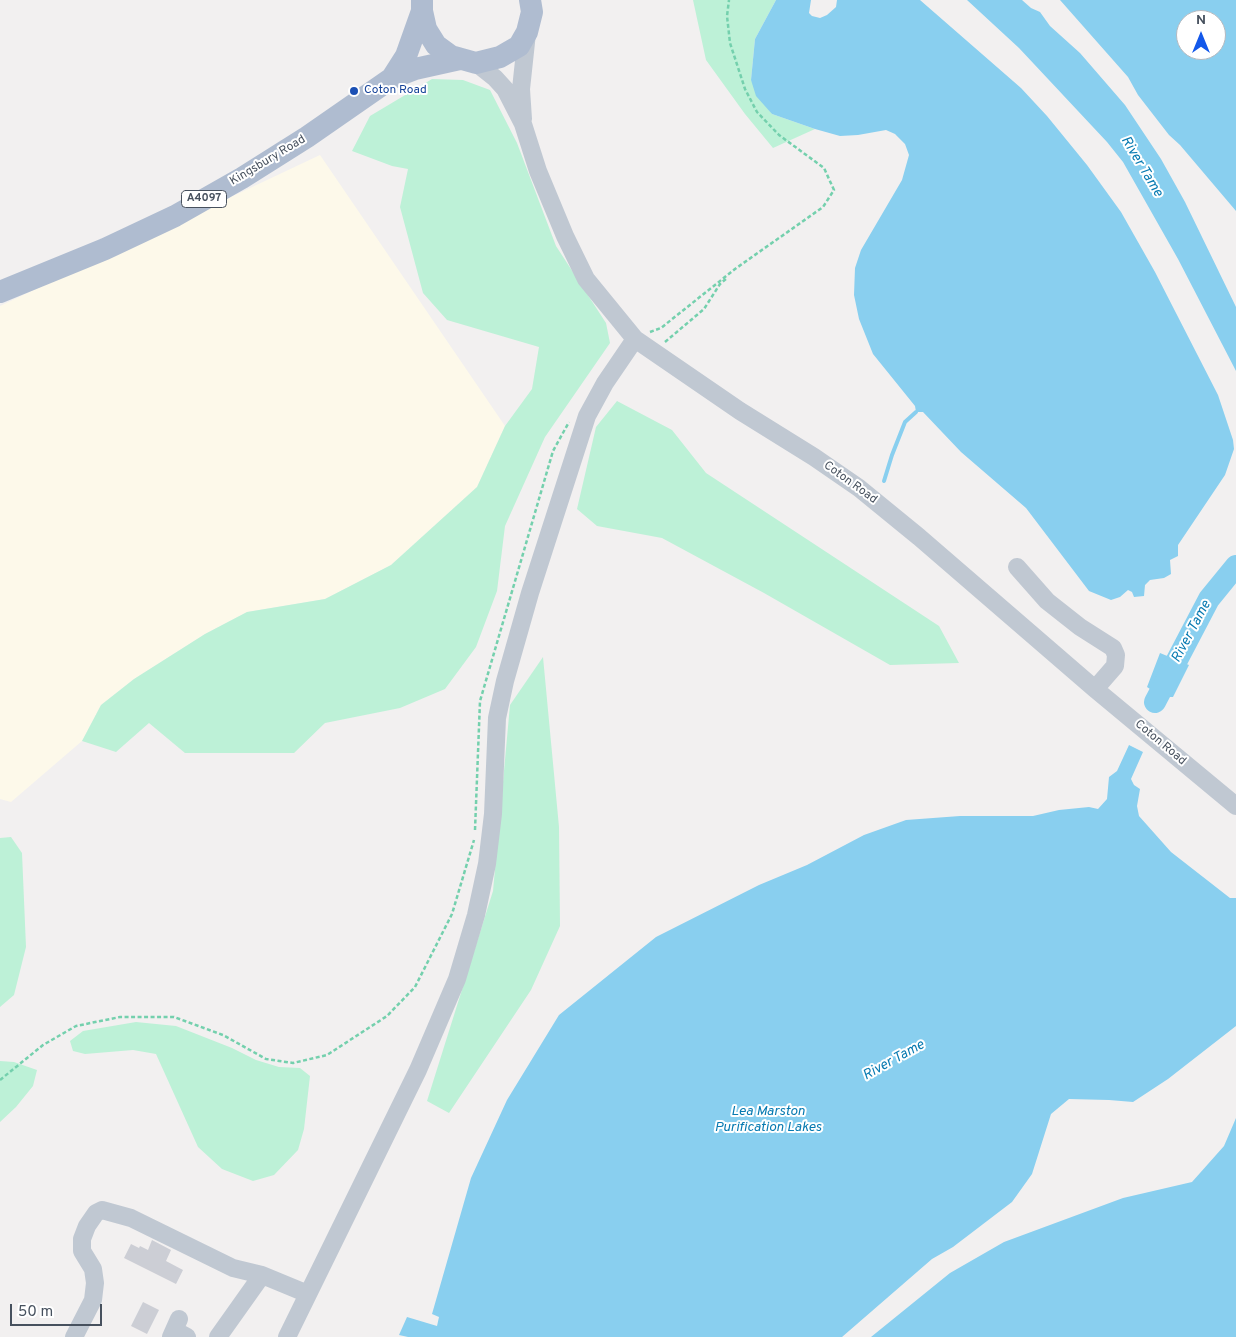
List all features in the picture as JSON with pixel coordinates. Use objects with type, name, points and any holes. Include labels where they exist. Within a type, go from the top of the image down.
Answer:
[{"type":"main road","points":[[422,5],[426,29],[436,45],[451,56],[468,61],[500,57],[519,46],[531,11]]},
{"type":"main road","name":"A4097","points":[[392,78],[406,56],[422,5]]},
{"type":"main road","name":"A4097","points":[[392,78],[421,67],[468,61]]},
{"type":"main road","name":"Kingsbury Road","points":[[0,292],[105,250],[175,216],[242,178],[307,137],[392,78]]},
{"type":"street","name":"Coton Road","points":[[523,124],[521,89],[531,11]]},
{"type":"street","name":"Coton Road","points":[[468,61],[495,78],[505,89],[523,124],[538,171],[565,236],[586,279],[635,339],[740,411],[814,457],[859,488],[1236,806]]},
{"type":"street","points":[[286,1337],[418,1070],[457,979],[476,915],[487,864],[493,814],[497,718],[505,681],[530,593],[587,416],[635,339]]},
{"type":"street","points":[[1017,567],[1047,601],[1080,627],[1113,648],[1116,655],[1115,666],[1095,689]]},
{"type":"street","points":[[74,1337],[93,1300],[95,1283],[93,1269],[82,1251],[82,1239],[96,1213],[102,1210],[130,1218],[233,1268],[262,1275],[308,1294]]},
{"type":"street","points":[[218,1337],[262,1275]]},
{"type":"path","points":[[635,339],[661,328],[735,269],[823,207],[834,190],[824,168],[779,135],[757,112],[745,89],[730,43],[727,16],[728,0]]},
{"type":"path","points":[[653,351],[704,309],[720,284],[735,269]]},
{"type":"path","points":[[0,1080],[43,1046],[76,1026],[120,1017],[174,1017],[223,1035],[266,1059],[293,1063],[326,1055],[387,1016],[415,986],[452,914],[475,839],[480,701],[553,451],[572,417]]},
{"type":"shaded area","points":[[320,155],[505,426],[477,487],[391,565],[325,599],[247,612],[205,634],[134,679],[101,705],[82,741],[11,802],[0,799],[0,306]]},
{"type":"green space","points":[[693,0],[776,0],[755,39],[751,80],[772,114],[815,129],[773,148],[745,114],[706,60]]},
{"type":"green space","points":[[432,79],[463,80],[490,90],[517,143],[556,246],[606,323],[610,343],[545,437],[505,526],[497,591],[476,647],[445,689],[400,708],[325,723],[294,753],[185,753],[149,723],[116,752],[82,741],[101,705],[134,679],[205,634],[247,612],[325,599],[391,565],[477,487],[505,426],[532,389],[539,347],[447,320],[423,293],[400,207],[408,169],[392,166],[352,151],[370,116]]},
{"type":"green space","points":[[617,401],[672,430],[706,473],[939,626],[959,663],[890,665],[764,593],[662,538],[597,526],[577,509],[596,427]]},
{"type":"green space","points":[[543,657],[559,827],[560,926],[531,990],[449,1113],[427,1101],[493,891],[510,705]]},
{"type":"green space","points":[[11,837],[22,853],[26,947],[14,995],[0,1007],[0,838]]},
{"type":"green space","points":[[136,1022],[176,1026],[232,1048],[256,1060],[279,1067],[300,1068],[310,1076],[304,1129],[298,1150],[274,1175],[253,1181],[222,1169],[198,1147],[156,1054],[133,1050],[85,1054],[73,1051],[70,1041],[83,1031]]},
{"type":"green space","points":[[0,1061],[14,1062],[37,1070],[33,1086],[16,1107],[0,1122]]},
{"type":"water","points":[[776,0],[811,0],[809,13],[820,18],[836,7],[837,0],[920,0],[1021,88],[1047,116],[1087,165],[1121,212],[1155,272],[1218,395],[1233,440],[1234,449],[1225,475],[1178,545],[1178,556],[1170,560],[1171,574],[1164,578],[1150,580],[1145,585],[1144,596],[1134,597],[1132,592],[1128,590],[1120,597],[1111,600],[1089,591],[1026,508],[961,452],[923,412],[916,412],[915,406],[873,354],[859,319],[854,295],[855,268],[861,250],[902,180],[909,155],[905,144],[895,134],[886,130],[840,136],[772,114],[756,96],[751,80],[755,39]]},
{"type":"water","points":[[967,0],[1022,0],[1031,8],[1040,12],[1050,26],[1080,53],[1125,105],[1161,159],[1185,202],[1236,307],[1236,371],[1178,259],[1123,162],[1107,142],[1019,48]]},
{"type":"water","points":[[1060,0],[1236,0],[1236,211],[1180,145],[1169,135],[1138,95],[1128,77]]},
{"type":"water","points":[[1160,653],[1189,665],[1173,697],[1167,697],[1163,705],[1148,699],[1150,689],[1147,687]]},
{"type":"water","name":"Lea Marston Purification Lakes","points":[[1129,745],[1143,752],[1131,779],[1134,785],[1140,789],[1137,806],[1139,816],[1171,852],[1230,898],[1236,898],[1236,1026],[1168,1079],[1133,1102],[1069,1099],[1051,1114],[1032,1174],[1012,1202],[953,1247],[932,1259],[842,1337],[408,1337],[399,1335],[407,1317],[437,1326],[439,1317],[432,1314],[471,1178],[507,1100],[559,1015],[656,937],[759,885],[807,865],[864,835],[906,820],[960,816],[1033,816],[1059,810],[1089,807],[1098,809],[1107,799],[1109,777],[1117,771]]},
{"type":"water","points":[[1236,1118],[1236,1337],[871,1337],[950,1273],[1004,1242],[1123,1198],[1192,1182],[1224,1146]]},
{"type":"building","points":[[152,1240],[171,1250],[166,1261],[183,1270],[176,1284],[124,1258],[131,1244],[148,1250]]},
{"type":"building","points":[[143,1302],[159,1310],[147,1334],[131,1326]]},
{"type":"waterway","points":[[884,481],[905,422],[916,412]]},
{"type":"waterway","name":"River Tame","points":[[1155,702],[1209,599],[1236,566]]},
{"type":"place","name":"Coton Road","points":[[354,91]]}]
